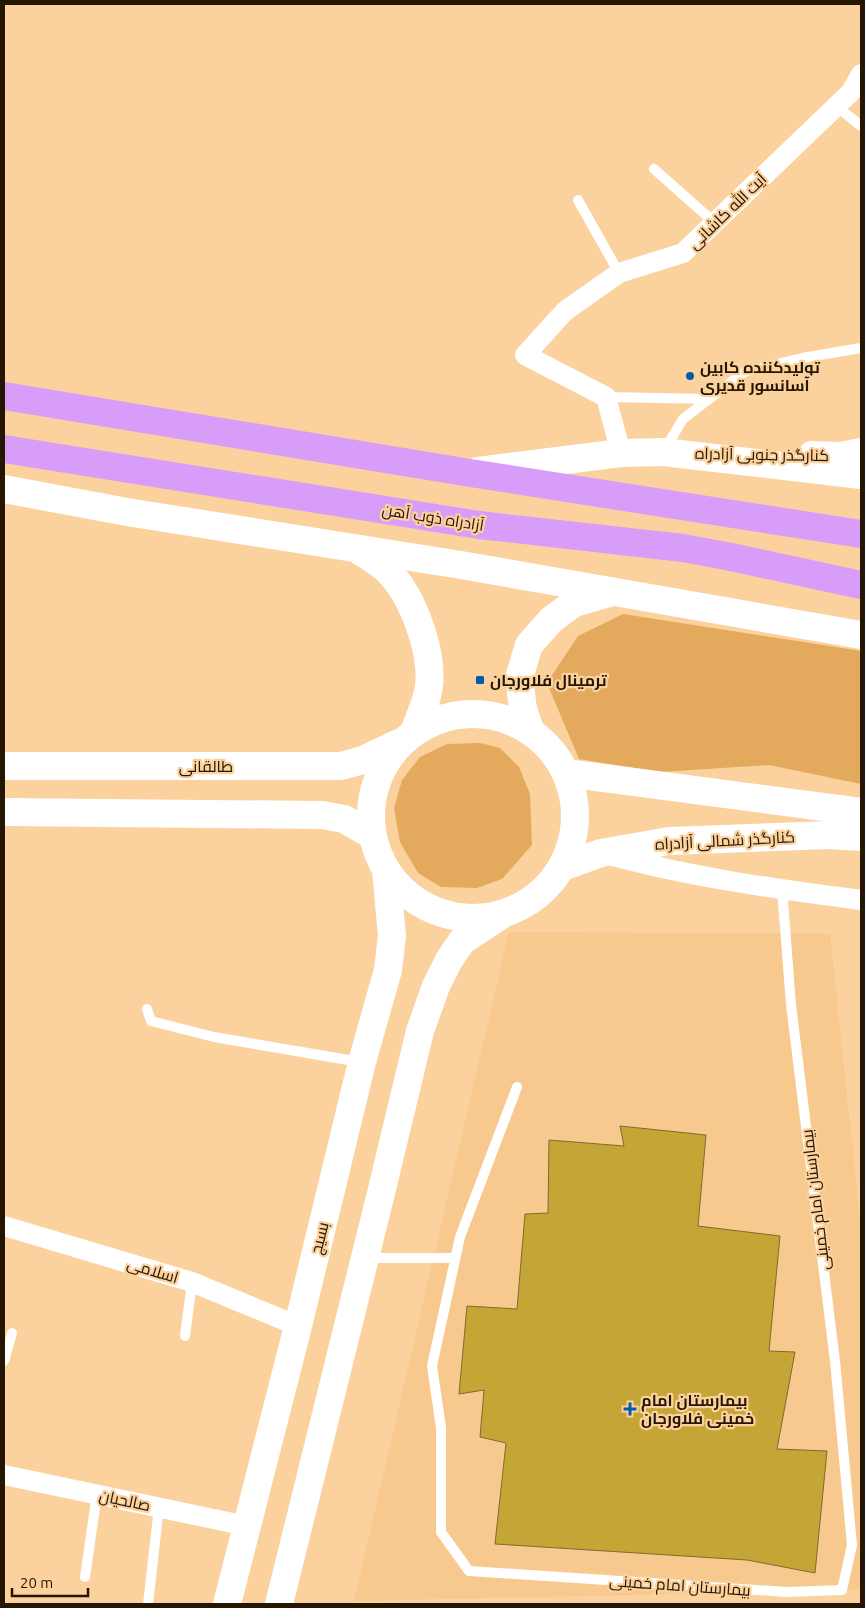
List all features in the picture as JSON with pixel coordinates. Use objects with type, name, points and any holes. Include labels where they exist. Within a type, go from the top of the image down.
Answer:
[{"type":"highway","points":[[4,396],[464,472],[861,534]]},
{"type":"highway","name":"آزادراه ذوب آهن","points":[[4,449],[479,524],[684,548],[731,556],[861,585]]},
{"type":"main road","points":[[464,472],[621,453],[663,452],[861,475]]},
{"type":"main road","name":"کنارگذر جنوبی آزادراه","points":[[663,452],[840,456],[861,452]]},
{"type":"main road","points":[[4,488],[127,512],[356,548],[861,635]]},
{"type":"main road","points":[[356,548],[388,570],[405,595],[422,632],[429,660],[428,694],[408,737],[387,761],[376,784],[371,809],[372,835],[377,853],[386,870],[402,890],[423,906],[447,916],[474,919],[500,916]]},
{"type":"main road","points":[[279,1604],[420,1031],[436,986],[449,960],[462,942],[500,916],[524,905],[545,889],[562,867],[572,842],[575,815],[566,773],[545,744],[531,732],[523,709],[519,678],[529,645],[550,620],[574,603],[614,592]]},
{"type":"main road","name":"طالقانی","points":[[4,766],[341,766],[363,760],[441,718],[471,714],[502,718],[531,732]]},
{"type":"main road","name":"کنارگذر شمالی آزادراه","points":[[566,773],[861,812]]},
{"type":"main road","points":[[4,812],[322,816],[344,819],[372,835]]},
{"type":"main road","name":"کنارگذر شمالی آزادراه","points":[[562,867],[601,852],[669,841],[829,835],[861,837]]},
{"type":"main road","name":"بسیج","points":[[227,1604],[298,1326],[362,1062],[388,970],[392,936],[386,870]]},
{"type":"street","name":"آیت الله کاشانی","points":[[606,397],[525,355],[565,311],[619,273],[684,254],[852,92],[861,74]]},
{"type":"street","points":[[606,397],[621,453]]},
{"type":"street","points":[[601,852],[644,865],[782,889],[861,900]]},
{"type":"street","name":"اسلامی","points":[[4,1226],[192,1282],[298,1326]]},
{"type":"street","name":"صالحیان","points":[[4,1475],[247,1526]]},
{"type":"lane","points":[[836,106],[861,126]]},
{"type":"lane","points":[[654,169],[715,223]]},
{"type":"lane","points":[[578,200],[619,273]]},
{"type":"lane","points":[[663,452],[683,419],[744,372],[802,358],[861,348]]},
{"type":"lane","points":[[606,397],[709,399]]},
{"type":"lane","name":"بیمارستان امام خمینی","points":[[517,1087],[460,1237],[432,1366],[441,1428],[441,1532],[470,1570],[788,1592],[842,1590],[852,1545],[835,1361],[791,1005],[782,889]]},
{"type":"lane","points":[[146,1009],[151,1021],[160,1024],[214,1037],[362,1062]]},
{"type":"lane","points":[[365,1258],[455,1258]]},
{"type":"lane","points":[[185,1336],[192,1282]]},
{"type":"lane","points":[[4,1361],[12,1333]]},
{"type":"lane","points":[[85,1577],[96,1494]]},
{"type":"lane","points":[[148,1604],[159,1508]]},
{"type":"shaded area","points":[[623,614],[861,651],[861,784],[769,765],[660,772],[579,759],[547,683],[578,636]]},
{"type":"shaded area","points":[[480,743],[500,748],[519,767],[530,794],[532,845],[502,879],[477,888],[441,887],[418,873],[400,842],[394,808],[402,780],[420,757],[447,744]]},
{"type":"shaded area","name":"بیمارستان امام خمینی فلاورجان","points":[[509,932],[830,934],[861,1229],[861,1590],[354,1601]]},
{"type":"building","points":[[620,1126],[706,1135],[698,1226],[780,1236],[769,1351],[795,1352],[777,1449],[827,1451],[815,1573],[747,1560],[495,1544],[506,1443],[480,1437],[484,1390],[459,1394],[467,1306],[517,1309],[525,1214],[548,1213],[549,1140],[624,1146]]},
{"type":"place","name":"تولیدکننده کابین آسانسور قدیری","points":[[690,376]]},
{"type":"place","name":"ترمینال فلاورجان","points":[[480,680]]},
{"type":"place","name":"بیمارستان امام خمینی فلاورجان","points":[[630,1409]]}]
